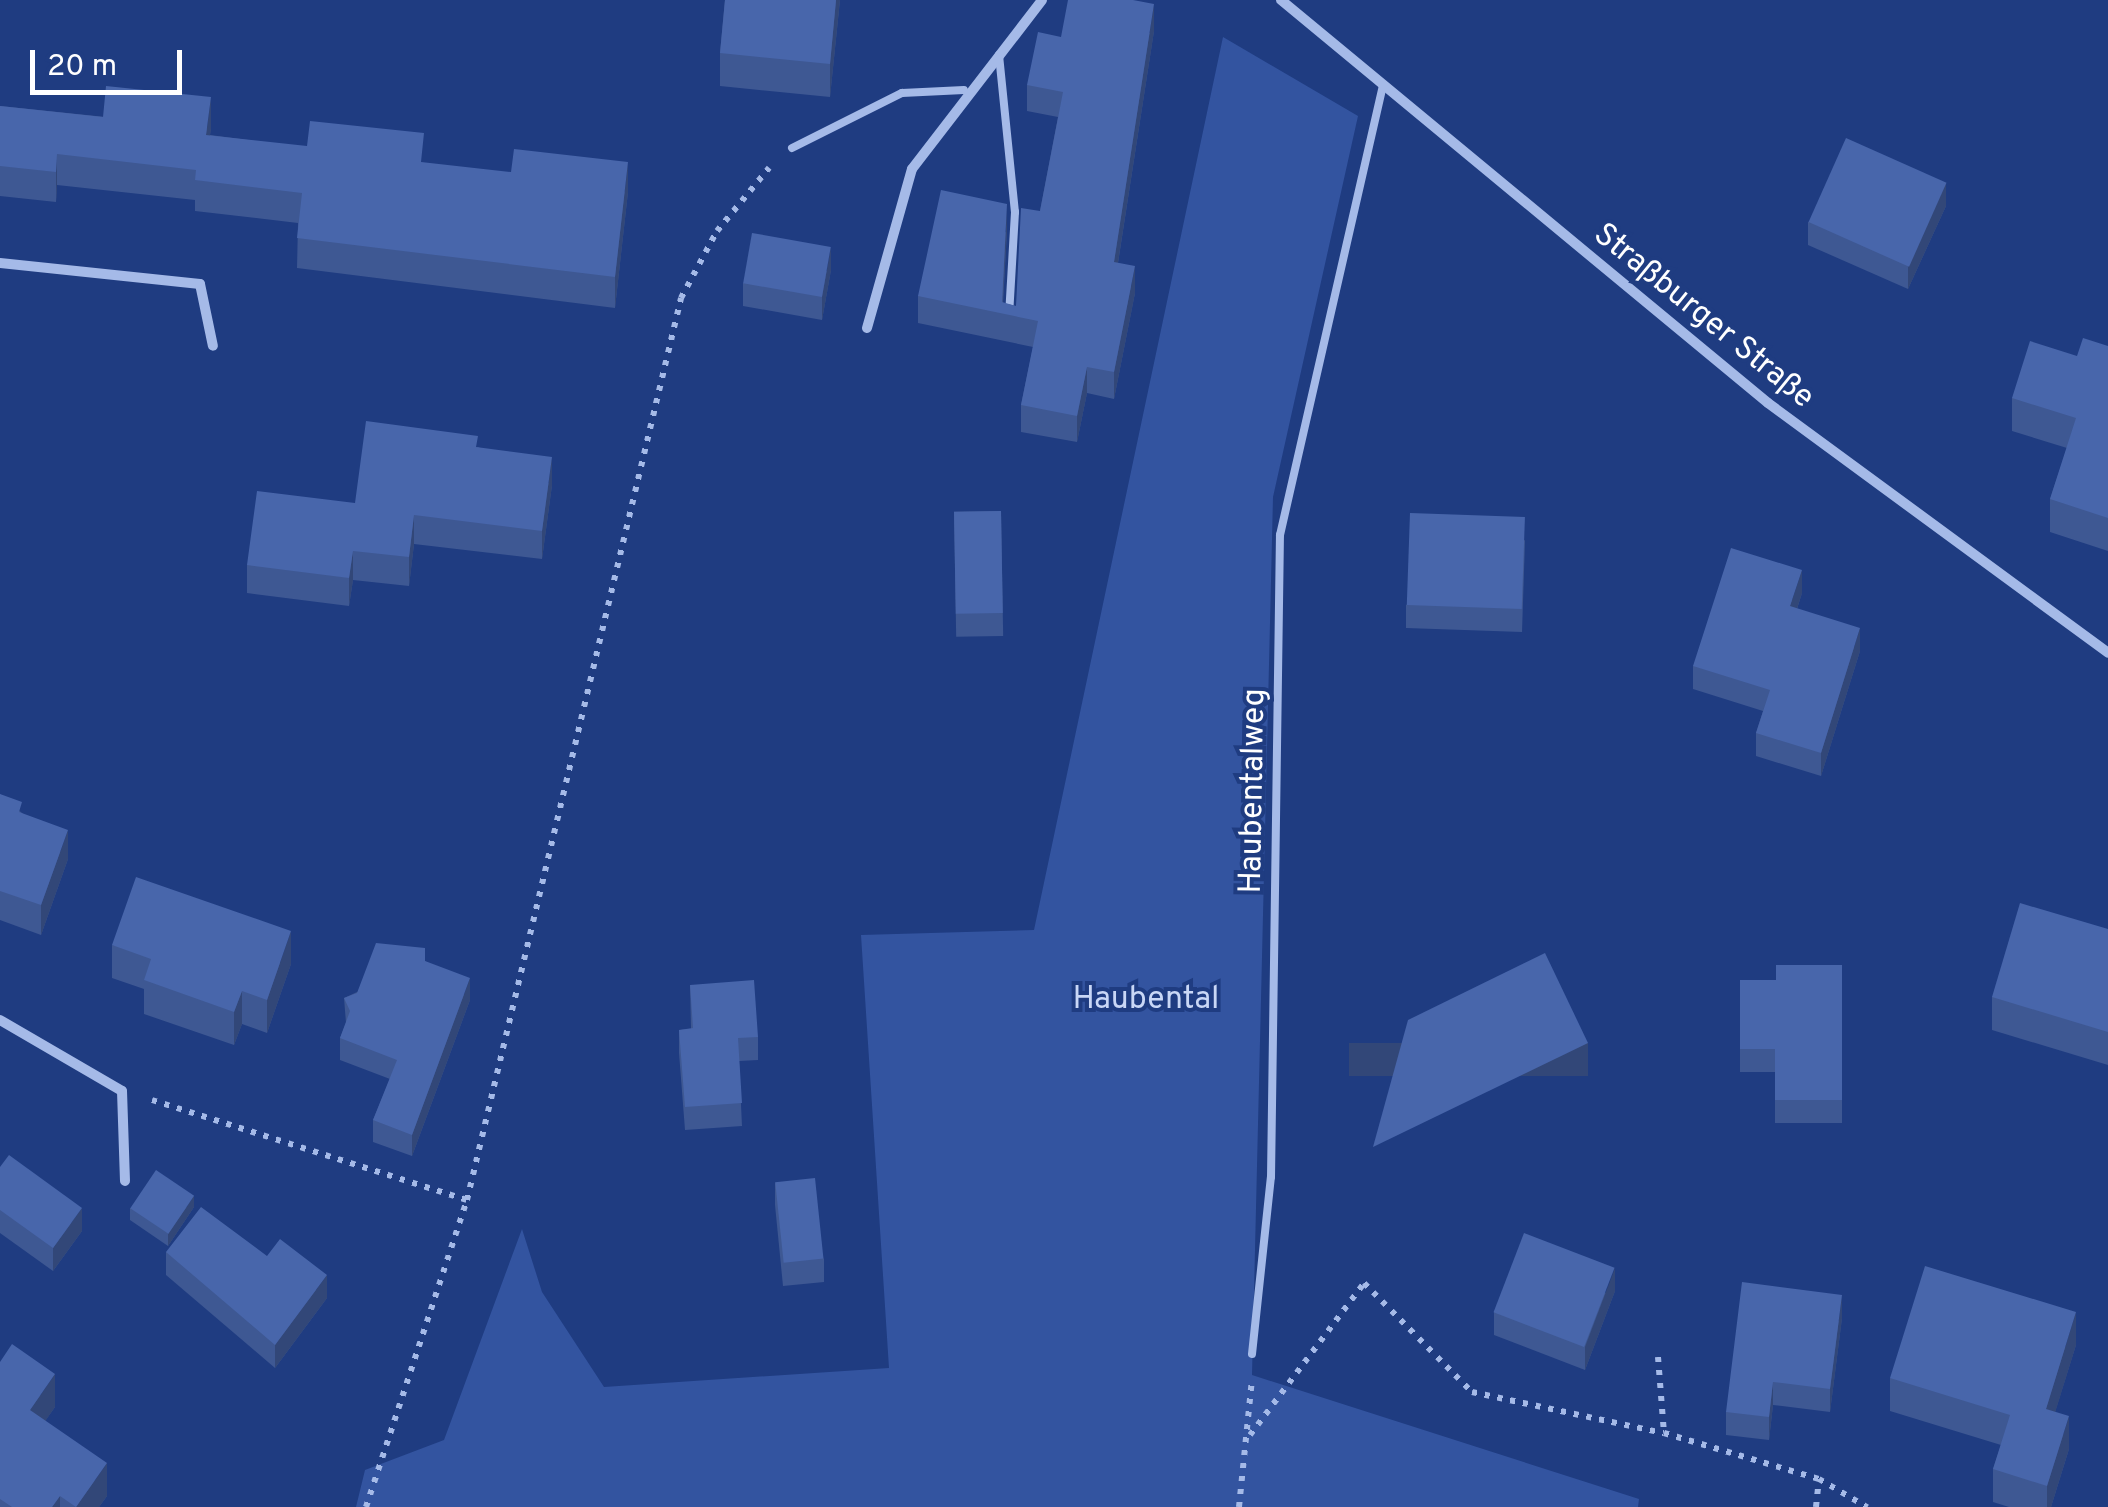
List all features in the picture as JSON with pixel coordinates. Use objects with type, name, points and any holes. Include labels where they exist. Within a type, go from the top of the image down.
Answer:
[{"type":"street","points":[[867,328],[912,169],[964,90],[1042,0]]},
{"type":"street","name":"Straßburger Straße","points":[[1281,0],[1768,404],[2108,654]]},
{"type":"street","points":[[0,263],[200,284],[214,346]]},
{"type":"street","points":[[0,1020],[122,1091],[125,1181]]},
{"type":"lane","points":[[999,51],[1015,212],[1009,330]]},
{"type":"lane","name":"Haubentalweg","points":[[1252,1354],[1272,1177],[1280,536],[1383,85]]},
{"type":"lane","points":[[792,148],[902,93],[964,90]]},
{"type":"path","points":[[366,1507],[467,1200],[681,298],[748,187],[792,148]]},
{"type":"path","points":[[122,1091],[467,1200]]},
{"type":"path","points":[[1250,1435],[1364,1283],[1472,1392],[1664,1432],[1819,1478],[1868,1507]]},
{"type":"path","points":[[1239,1507],[1250,1435],[1252,1354]]},
{"type":"path","points":[[1658,1357],[1664,1432]]},
{"type":"path","points":[[1816,1507],[1819,1478]]},
{"type":"green space","name":"Haubental","points":[[1223,37],[1358,116],[1273,497],[1252,1375],[1639,1499],[1638,1507],[356,1507],[365,1470],[444,1440],[522,1229],[542,1292],[604,1387],[889,1368],[861,935],[1034,930]]},
{"type":"building","points":[[725,0],[836,0],[830,64],[720,53]]},
{"type":"building","points":[[1068,0],[1133,0],[1154,4],[1114,262],[1135,266],[1114,372],[1087,367],[1077,416],[1021,405],[1038,321],[918,296],[941,190],[1007,204],[1002,302],[1016,306],[1021,208],[1040,211],[1063,92],[1027,85],[1038,32],[1061,37]]},
{"type":"building","points":[[106,86],[211,97],[206,135],[307,146],[310,121],[424,133],[421,162],[511,172],[514,149],[628,162],[615,277],[297,238],[302,193],[195,180],[196,170],[57,154],[56,172],[0,166],[0,106],[103,117]]},
{"type":"building","points":[[1846,138],[1946,183],[1909,267],[1809,222]]},
{"type":"building","points":[[752,233],[831,247],[822,297],[743,283]]},
{"type":"building","points":[[2083,338],[2108,346],[2108,518],[2050,499],[2076,418],[2012,398],[2030,341],[2077,356]]},
{"type":"building","points":[[366,421],[478,436],[476,447],[552,457],[542,531],[414,515],[409,557],[353,551],[349,578],[247,565],[257,491],[355,503]]},
{"type":"building","points":[[1001,511],[1003,613],[956,614],[954,512]]},
{"type":"building","points":[[1410,513],[1525,517],[1522,609],[1407,605]]},
{"type":"building","points":[[1731,548],[1802,570],[1790,606],[1860,628],[1821,753],[1756,733],[1770,690],[1693,666]]},
{"type":"building","points":[[0,794],[22,802],[19,812],[68,830],[41,905],[0,891]]},
{"type":"building","points":[[136,877],[291,931],[267,1000],[242,991],[234,1012],[144,980],[151,959],[112,945]]},
{"type":"building","points":[[2020,903],[2108,929],[2108,1032],[1992,997]]},
{"type":"building","points":[[376,943],[425,948],[425,961],[470,978],[412,1135],[373,1120],[397,1060],[340,1038],[350,1011],[344,998],[357,993]]},
{"type":"building","points":[[1545,953],[1588,1043],[1373,1147],[1408,1020]]},
{"type":"building","points":[[1776,965],[1842,965],[1842,1100],[1775,1100],[1775,1049],[1740,1049],[1740,980],[1776,980]]},
{"type":"building","points":[[754,980],[758,1037],[738,1038],[742,1103],[685,1107],[679,1030],[693,1028],[690,985]]},
{"type":"building","points":[[9,1155],[82,1208],[53,1248],[0,1210],[0,1167]]},
{"type":"building","points":[[156,1170],[194,1196],[168,1234],[130,1208]]},
{"type":"building","points":[[815,1178],[823,1259],[784,1263],[775,1182]]},
{"type":"building","points":[[201,1207],[267,1256],[280,1239],[327,1275],[275,1345],[166,1252]]},
{"type":"building","points":[[1524,1233],[1615,1268],[1584,1347],[1494,1312]]},
{"type":"building","points":[[1925,1266],[2076,1312],[2046,1409],[2069,1416],[2047,1486],[1993,1469],[2010,1415],[1890,1378]]},
{"type":"building","points":[[1742,1282],[1842,1295],[1830,1389],[1773,1382],[1769,1417],[1726,1412]]},
{"type":"building","points":[[12,1344],[55,1374],[30,1410],[107,1463],[76,1507],[60,1496],[52,1507],[12,1507],[0,1499],[0,1362]]}]
